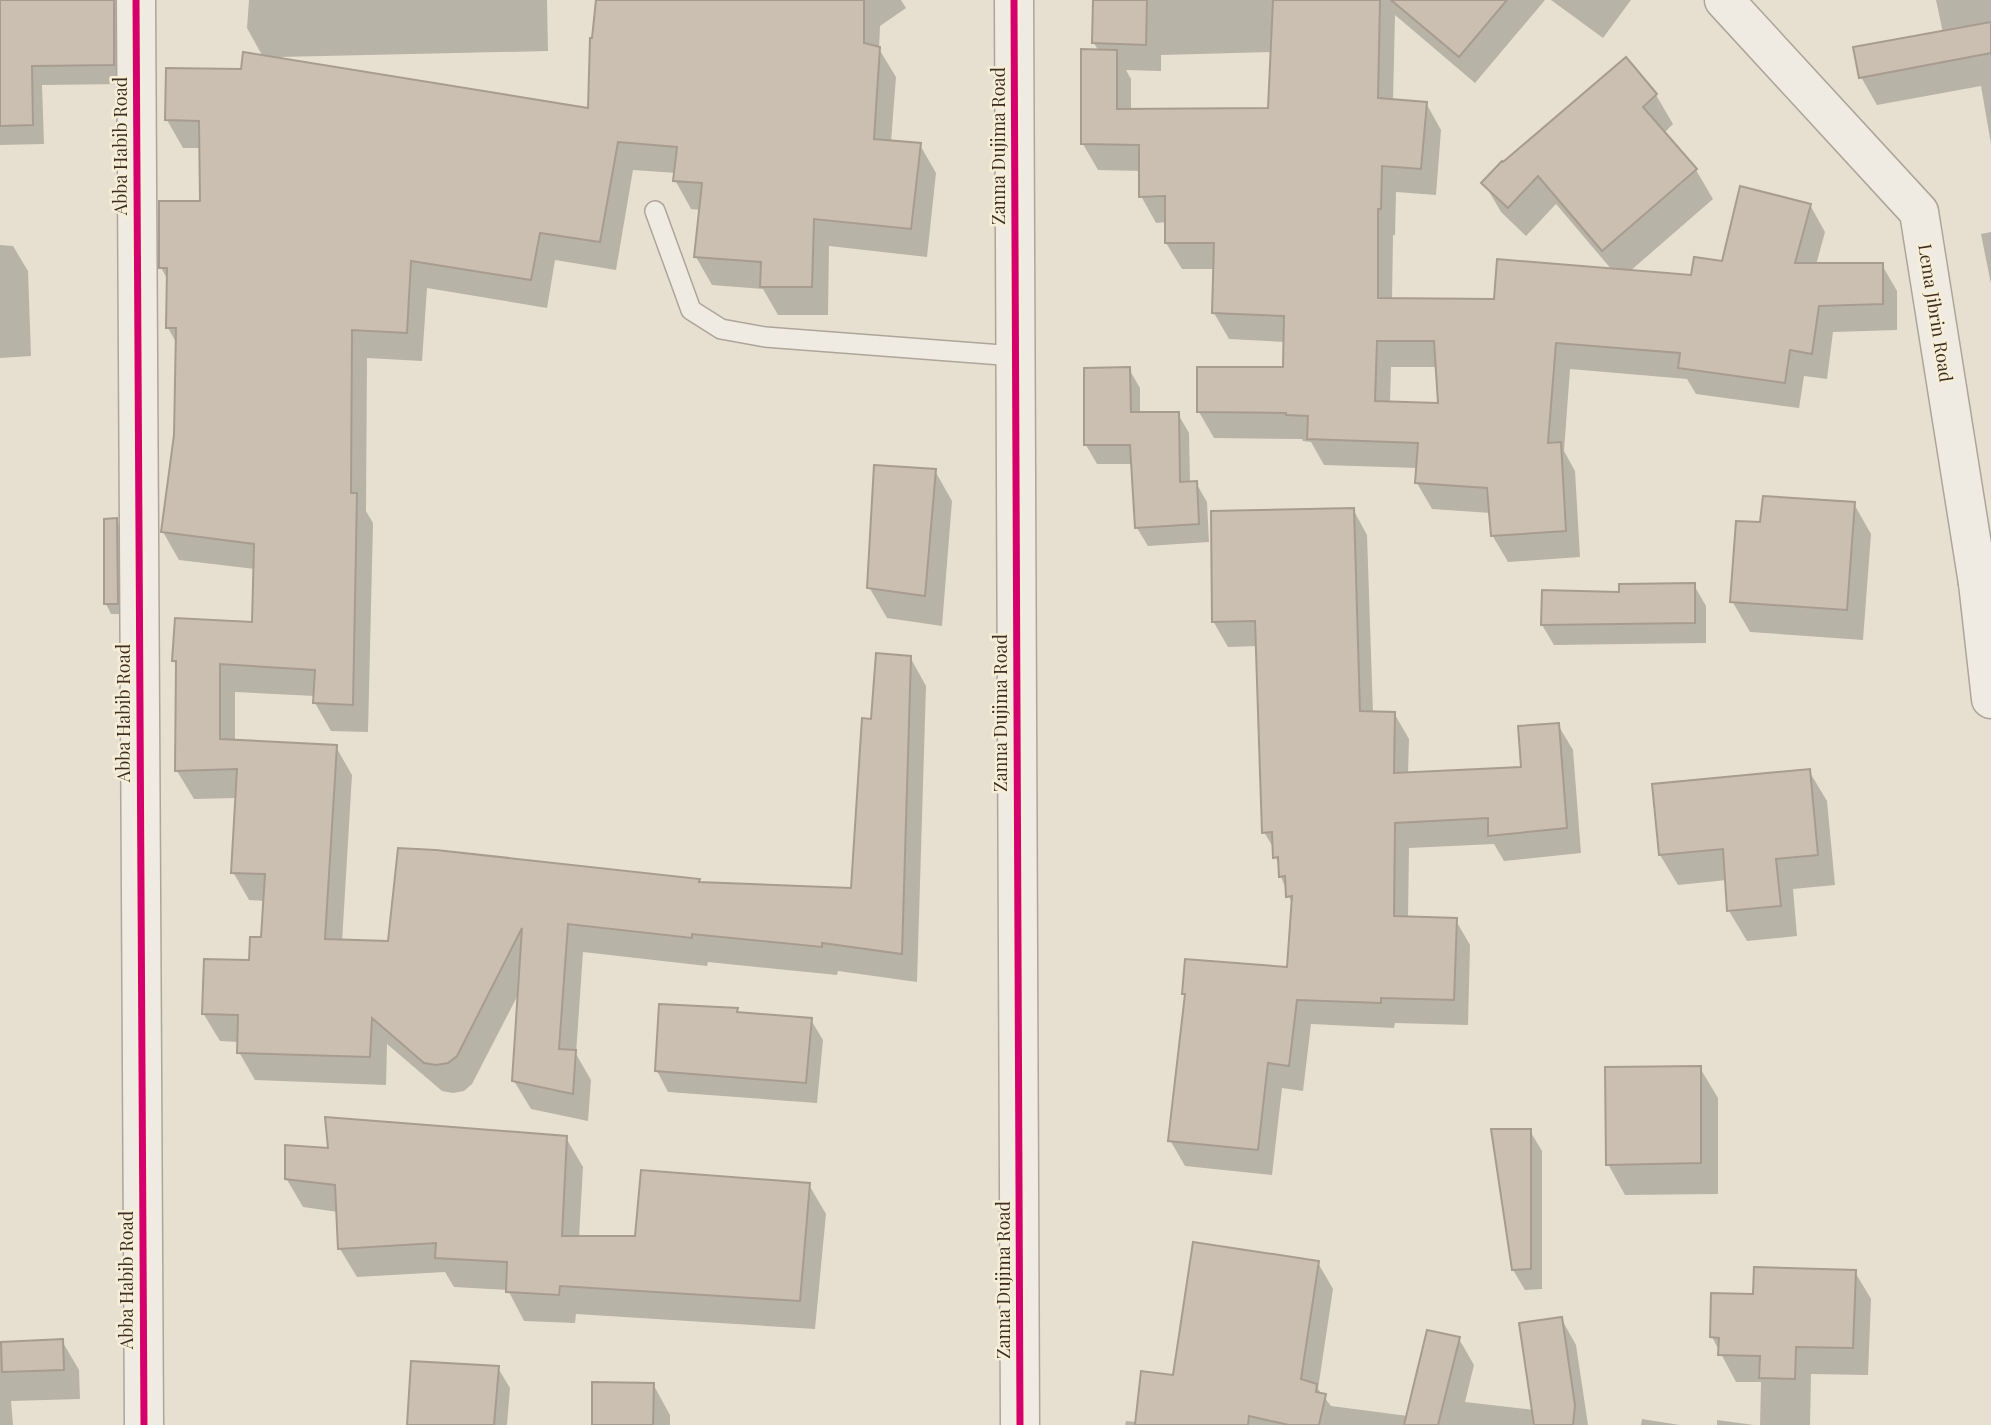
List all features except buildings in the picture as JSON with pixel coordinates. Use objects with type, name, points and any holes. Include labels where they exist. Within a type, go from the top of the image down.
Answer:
[{"type":"street","name":"Abba Habib Road","points":[[136,0],[144,1425]]},
{"type":"street","name":"Zanna Dujima Road","points":[[1014,0],[1020,1425]]},
{"type":"street","name":"Lema Jibrin Road","points":[[1724,0],[1919,212],[1984,585],[1991,699]]},
{"type":"lane","points":[[655,211],[691,310],[721,329],[765,337],[1016,356]]},
{"type":"cycle path","points":[[136,0],[144,1425]]},
{"type":"cycle path","points":[[1014,0],[1020,1425]]}]
